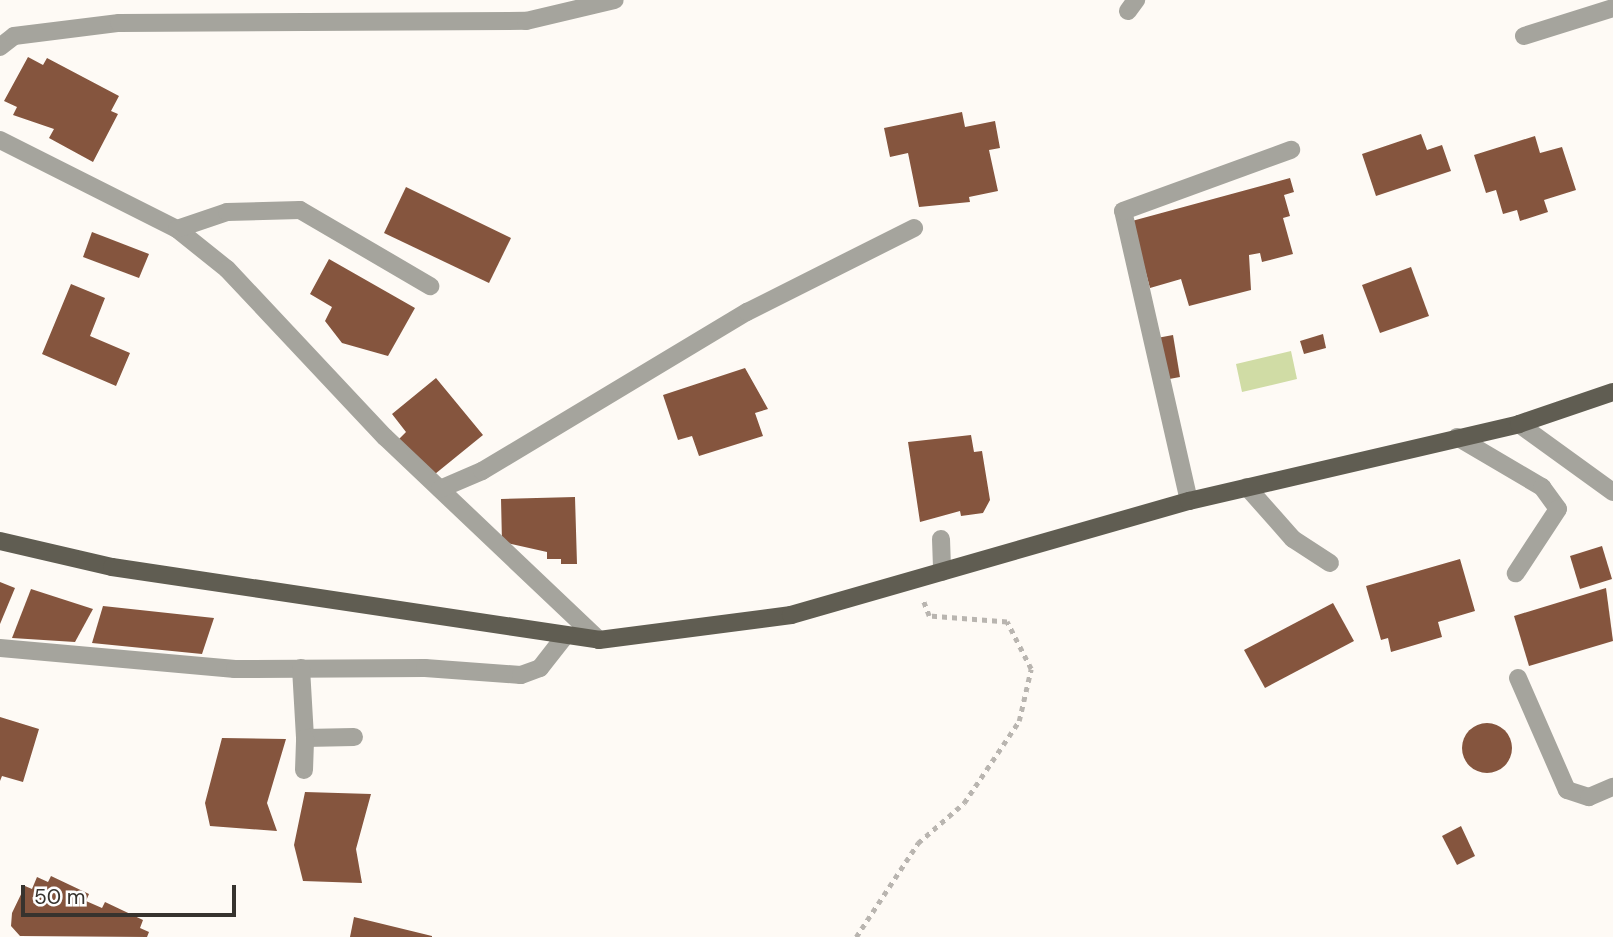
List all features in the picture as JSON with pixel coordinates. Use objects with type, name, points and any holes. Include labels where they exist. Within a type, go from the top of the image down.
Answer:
[{"type":"main road","points":[[0,541],[112,567],[563,639],[599,640],[791,615],[1189,501],[1519,424],[1613,392]]},
{"type":"street","points":[[0,47],[14,36],[119,23],[455,9],[526,21],[615,0]]},
{"type":"street","points":[[1524,36],[1613,8]]},
{"type":"street","points":[[0,140],[177,229],[267,305],[318,367],[440,489],[599,640]]},
{"type":"street","points":[[1189,501],[1123,211],[1291,150]]},
{"type":"street","points":[[177,229],[240,210],[300,210],[430,286]]},
{"type":"street","points":[[440,489],[482,471],[747,312],[914,228]]},
{"type":"street","points":[[1519,424],[1613,492]]},
{"type":"street","points":[[1185,434],[1189,501]]},
{"type":"street","points":[[1457,437],[1542,487],[1558,509],[1516,573]]},
{"type":"street","points":[[1247,486],[1293,539],[1330,563]]},
{"type":"street","points":[[941,539],[942,572]]},
{"type":"street","points":[[0,648],[235,669],[301,668],[521,675],[540,668],[563,639]]},
{"type":"street","points":[[301,668],[306,738],[304,770]]},
{"type":"street","points":[[1518,678],[1567,790],[1589,797],[1613,787]]},
{"type":"street","points":[[306,738],[355,737]]},
{"type":"path","points":[[856,937],[918,842],[964,803],[1019,721],[1031,669],[1007,622],[929,616],[914,580]]},
{"type":"shaded area","points":[[1291,351],[1297,379],[1242,392],[1236,364]]},
{"type":"building","points":[[28,57],[43,65],[47,58],[119,96],[111,111],[118,114],[93,162],[49,138],[54,129],[13,115],[17,107],[4,101]]},
{"type":"building","points":[[962,112],[965,127],[995,121],[1000,148],[989,150],[998,191],[969,197],[970,202],[919,207],[908,153],[890,157],[884,128]]},
{"type":"building","points":[[1421,134],[1427,150],[1442,145],[1451,171],[1376,196],[1362,154]]},
{"type":"building","points":[[1535,136],[1540,153],[1562,147],[1576,190],[1544,200],[1548,212],[1520,221],[1517,210],[1503,214],[1496,190],[1486,193],[1474,155]]},
{"type":"building","points":[[1290,178],[1294,192],[1284,195],[1290,216],[1283,218],[1293,254],[1262,262],[1260,253],[1249,255],[1251,290],[1189,306],[1181,279],[1150,288],[1132,221]]},
{"type":"building","points":[[406,187],[511,238],[489,283],[384,233]]},
{"type":"building","points":[[92,232],[149,254],[139,278],[83,257]]},
{"type":"building","points":[[329,259],[415,308],[388,356],[342,343],[325,321],[332,307],[310,294]]},
{"type":"building","points":[[1411,267],[1429,316],[1380,333],[1362,285]]},
{"type":"building","points":[[71,284],[105,298],[90,336],[130,353],[116,386],[42,354]]},
{"type":"building","points":[[1323,334],[1326,348],[1304,354],[1300,341]]},
{"type":"building","points":[[1173,335],[1180,377],[1164,380],[1157,338]]},
{"type":"building","points":[[745,368],[768,409],[755,413],[763,436],[699,456],[692,436],[678,440],[663,395]]},
{"type":"building","points":[[436,378],[483,435],[435,474],[399,439],[406,432],[392,414]]},
{"type":"building","points":[[971,435],[974,452],[982,451],[990,500],[983,513],[961,516],[960,511],[920,522],[908,442]]},
{"type":"building","points":[[575,497],[577,564],[561,564],[561,559],[547,559],[547,552],[502,542],[501,499]]},
{"type":"building","points":[[1602,546],[1612,579],[1580,589],[1570,556]]},
{"type":"building","points":[[1460,559],[1475,611],[1438,622],[1442,637],[1391,652],[1388,638],[1381,640],[1366,586]]},
{"type":"building","points":[[0,582],[15,588],[0,624]]},
{"type":"building","points":[[1606,588],[1613,641],[1529,666],[1514,616]]},
{"type":"building","points":[[31,589],[93,609],[75,642],[12,638]]},
{"type":"building","points":[[1333,603],[1354,641],[1265,688],[1244,650]]},
{"type":"building","points":[[103,606],[214,618],[202,654],[92,643]]},
{"type":"building","points":[[0,717],[39,729],[23,782],[2,776],[0,781]]},
{"type":"building","points":[[1487,723],[1505,730],[1512,748],[1505,766],[1487,773],[1469,766],[1462,748],[1469,730]]},
{"type":"building","points":[[222,738],[286,739],[267,803],[277,831],[210,826],[205,803]]},
{"type":"building","points":[[305,792],[371,794],[356,849],[362,883],[303,881],[294,845]]},
{"type":"building","points":[[1461,826],[1475,856],[1457,865],[1442,836]]},
{"type":"building","points":[[51,876],[89,894],[86,901],[102,908],[105,902],[143,920],[140,928],[149,932],[147,937],[20,936],[11,926],[12,913],[25,886],[32,889],[37,877],[48,882]]},
{"type":"building","points":[[354,917],[432,936],[432,937],[350,937]]}]
